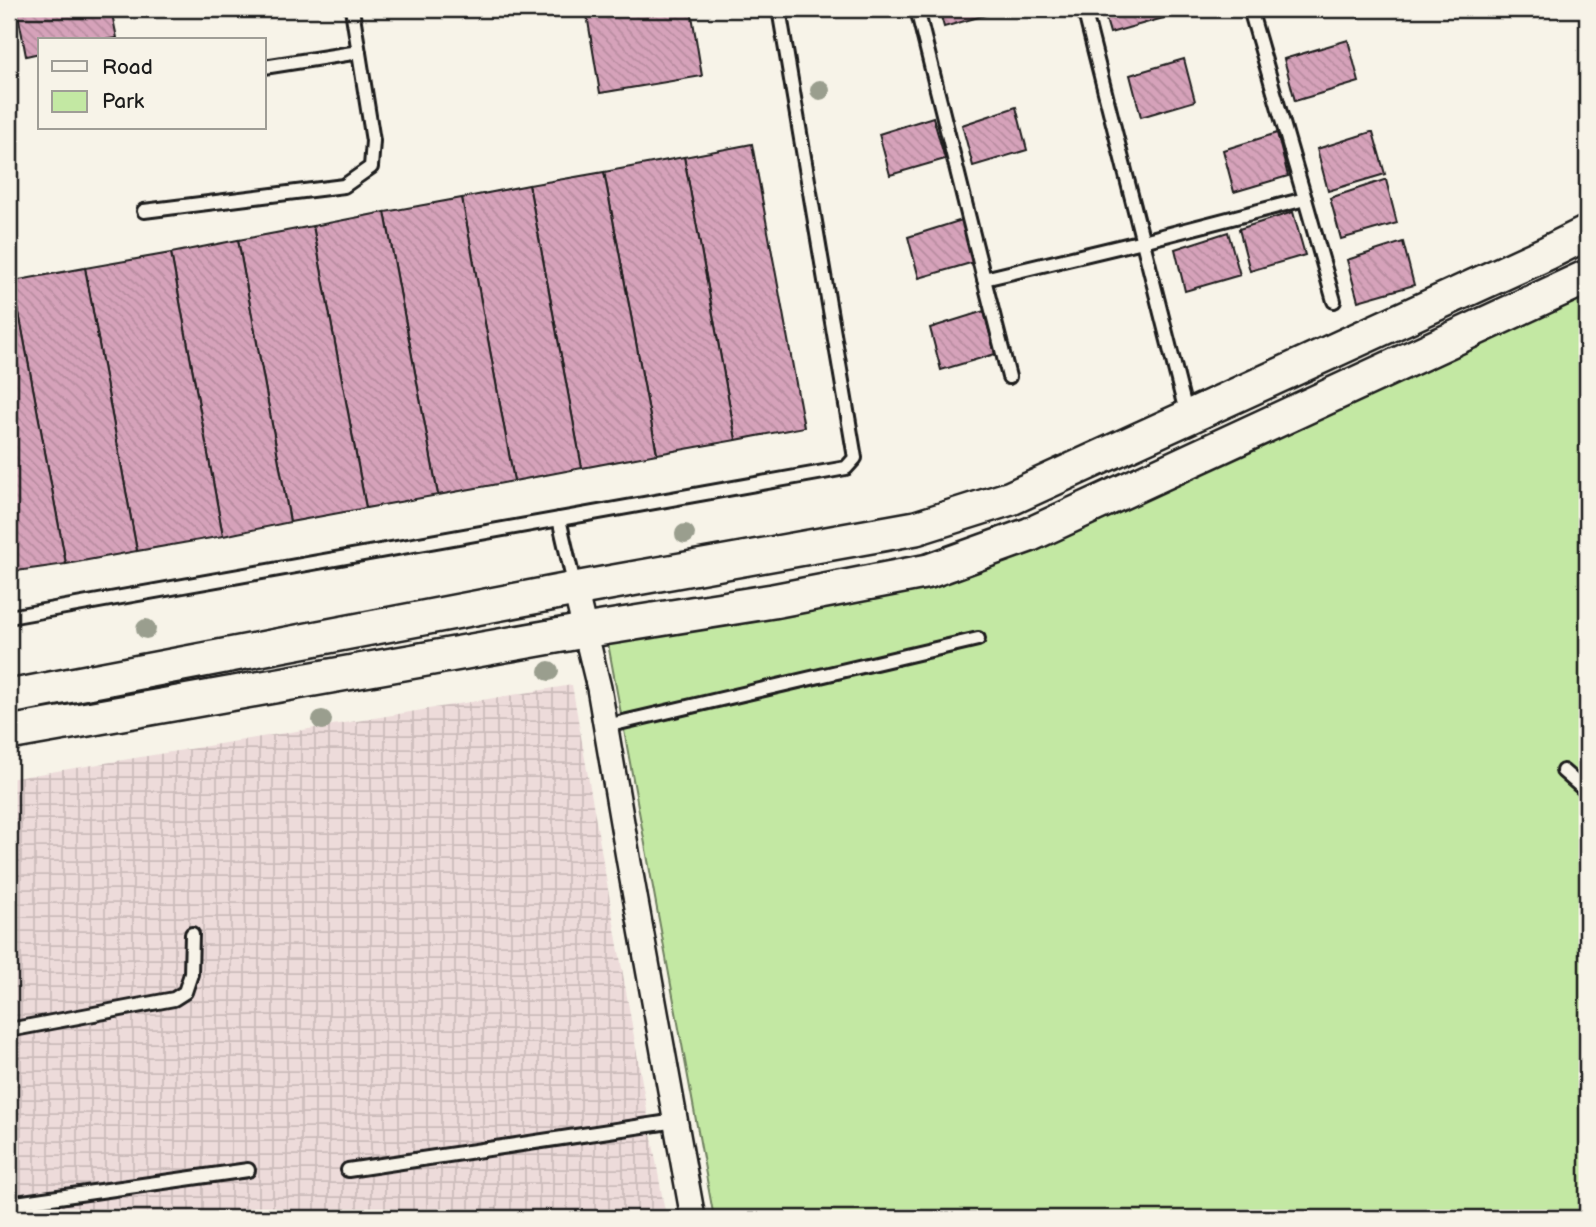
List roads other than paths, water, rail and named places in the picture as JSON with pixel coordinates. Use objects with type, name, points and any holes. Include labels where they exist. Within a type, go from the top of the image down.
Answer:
[{"type":"street","points":[[9,697],[575,589],[916,528],[1011,498],[1587,233]]},
{"type":"street","points":[[9,733],[584,631],[773,601],[929,571],[1029,535],[1586,282]]},
{"type":"street","points":[[575,589],[599,688],[693,1218]]},
{"type":"lane","points":[[144,211],[344,186],[371,167],[373,141],[352,9]]},
{"type":"lane","points":[[9,617],[846,468],[855,458],[779,9]]},
{"type":"lane","points":[[917,9],[1009,377]]},
{"type":"lane","points":[[1084,9],[1188,418]]},
{"type":"lane","points":[[1250,9],[1334,301]]},
{"type":"lane","points":[[266,67],[359,52]]},
{"type":"lane","points":[[984,279],[1306,199]]},
{"type":"lane","points":[[559,519],[575,589]]},
{"type":"lane","points":[[606,726],[978,639]]},
{"type":"lane","points":[[1563,771],[1587,792]]},
{"type":"lane","points":[[9,1030],[174,999],[185,992],[191,974],[192,934]]},
{"type":"lane","points":[[348,1170],[676,1121]]},
{"type":"lane","points":[[9,1204],[248,1170]]}]
